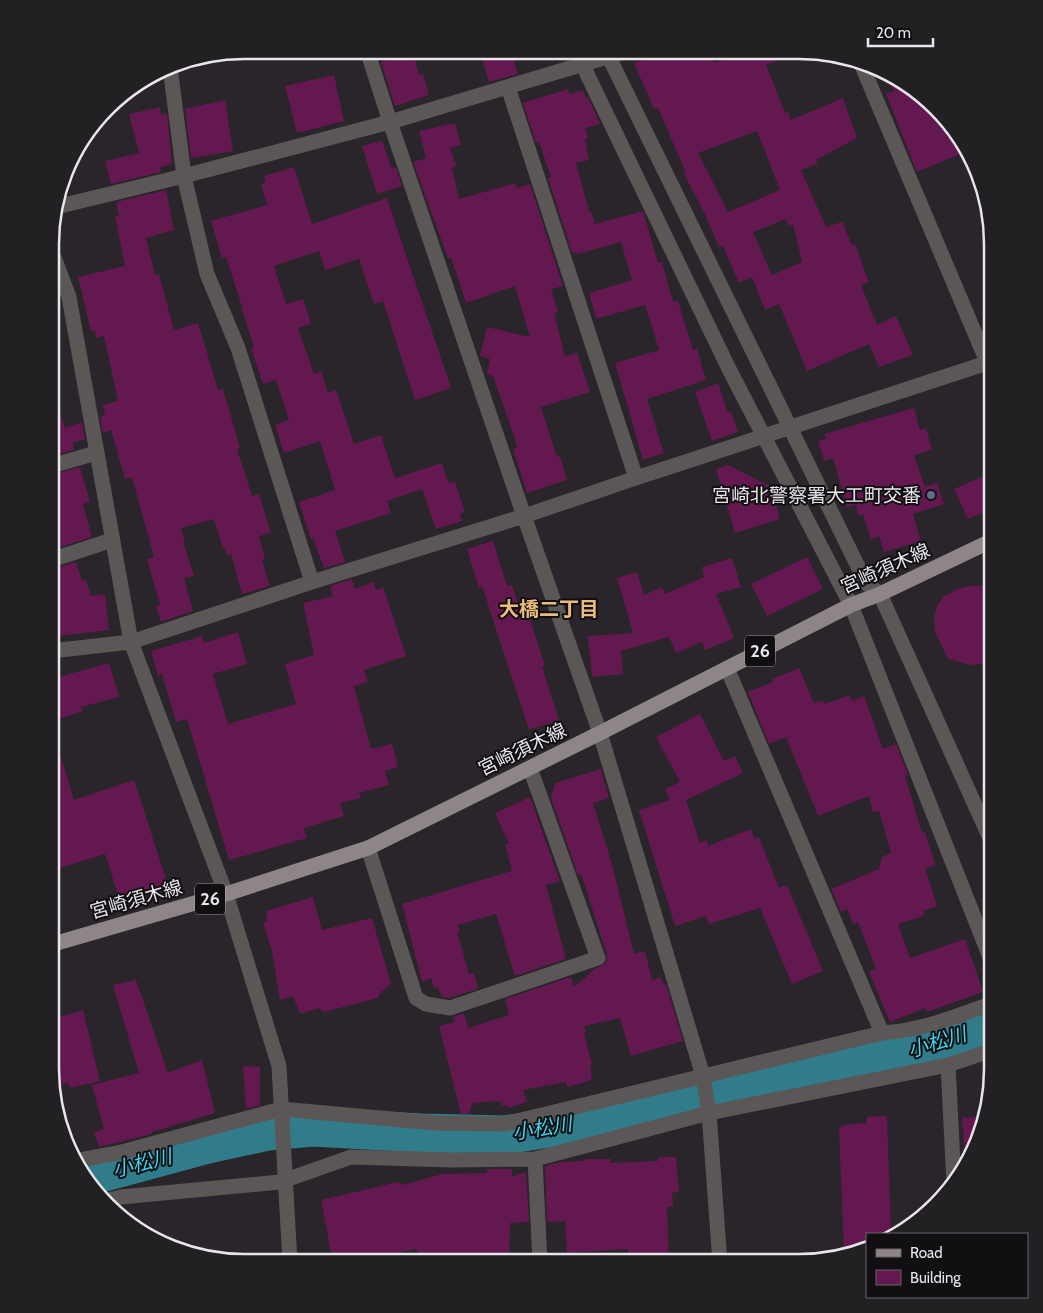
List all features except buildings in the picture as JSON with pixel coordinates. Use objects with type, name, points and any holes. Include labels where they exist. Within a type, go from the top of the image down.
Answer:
[{"type":"main road","name":"宮崎須木線","points":[[59,942],[226,894],[368,848],[600,733],[851,605],[880,594],[984,544]]},
{"type":"street","points":[[370,59],[524,516],[600,733],[703,1076],[709,1113],[719,1254]]},
{"type":"street","points":[[63,205],[390,122],[508,87],[578,59]]},
{"type":"street","points":[[580,59],[764,437],[851,605],[984,942]]},
{"type":"street","points":[[609,59],[866,583],[880,594],[984,825]]},
{"type":"street","points":[[864,71],[984,351]]},
{"type":"street","points":[[171,74],[184,176],[207,274],[238,348],[312,582]]},
{"type":"street","points":[[508,87],[636,478]]},
{"type":"street","points":[[59,271],[69,297],[131,642],[226,894],[279,1066],[289,1254]]},
{"type":"street","points":[[59,650],[131,642],[312,582],[524,516],[790,428],[984,369]]},
{"type":"street","points":[[59,464],[96,453]]},
{"type":"street","points":[[59,557],[112,540]]},
{"type":"street","points":[[727,668],[882,1034]]},
{"type":"street","points":[[368,848],[416,998],[426,1004],[450,1008],[598,958],[530,768]]},
{"type":"street","points":[[83,1159],[118,1153],[281,1109],[435,1123],[505,1124],[882,1034],[937,1023],[984,1006]]},
{"type":"street","points":[[112,1199],[285,1180],[351,1156],[452,1160],[535,1159],[709,1113],[948,1065],[984,1053]]},
{"type":"street","points":[[948,1065],[953,1171]]},
{"type":"street","points":[[535,1159],[540,1254]]},
{"type":"waterway","name":"小松川","points":[[92,1175],[208,1144],[268,1131],[313,1127],[505,1135],[592,1121],[809,1069],[879,1059],[925,1047],[984,1028]]},
{"type":"place","name":"宮崎北警察署大工町交番","points":[[931,495]]},
{"type":"district","name":"大橋二丁目","points":[[549,609]]}]
